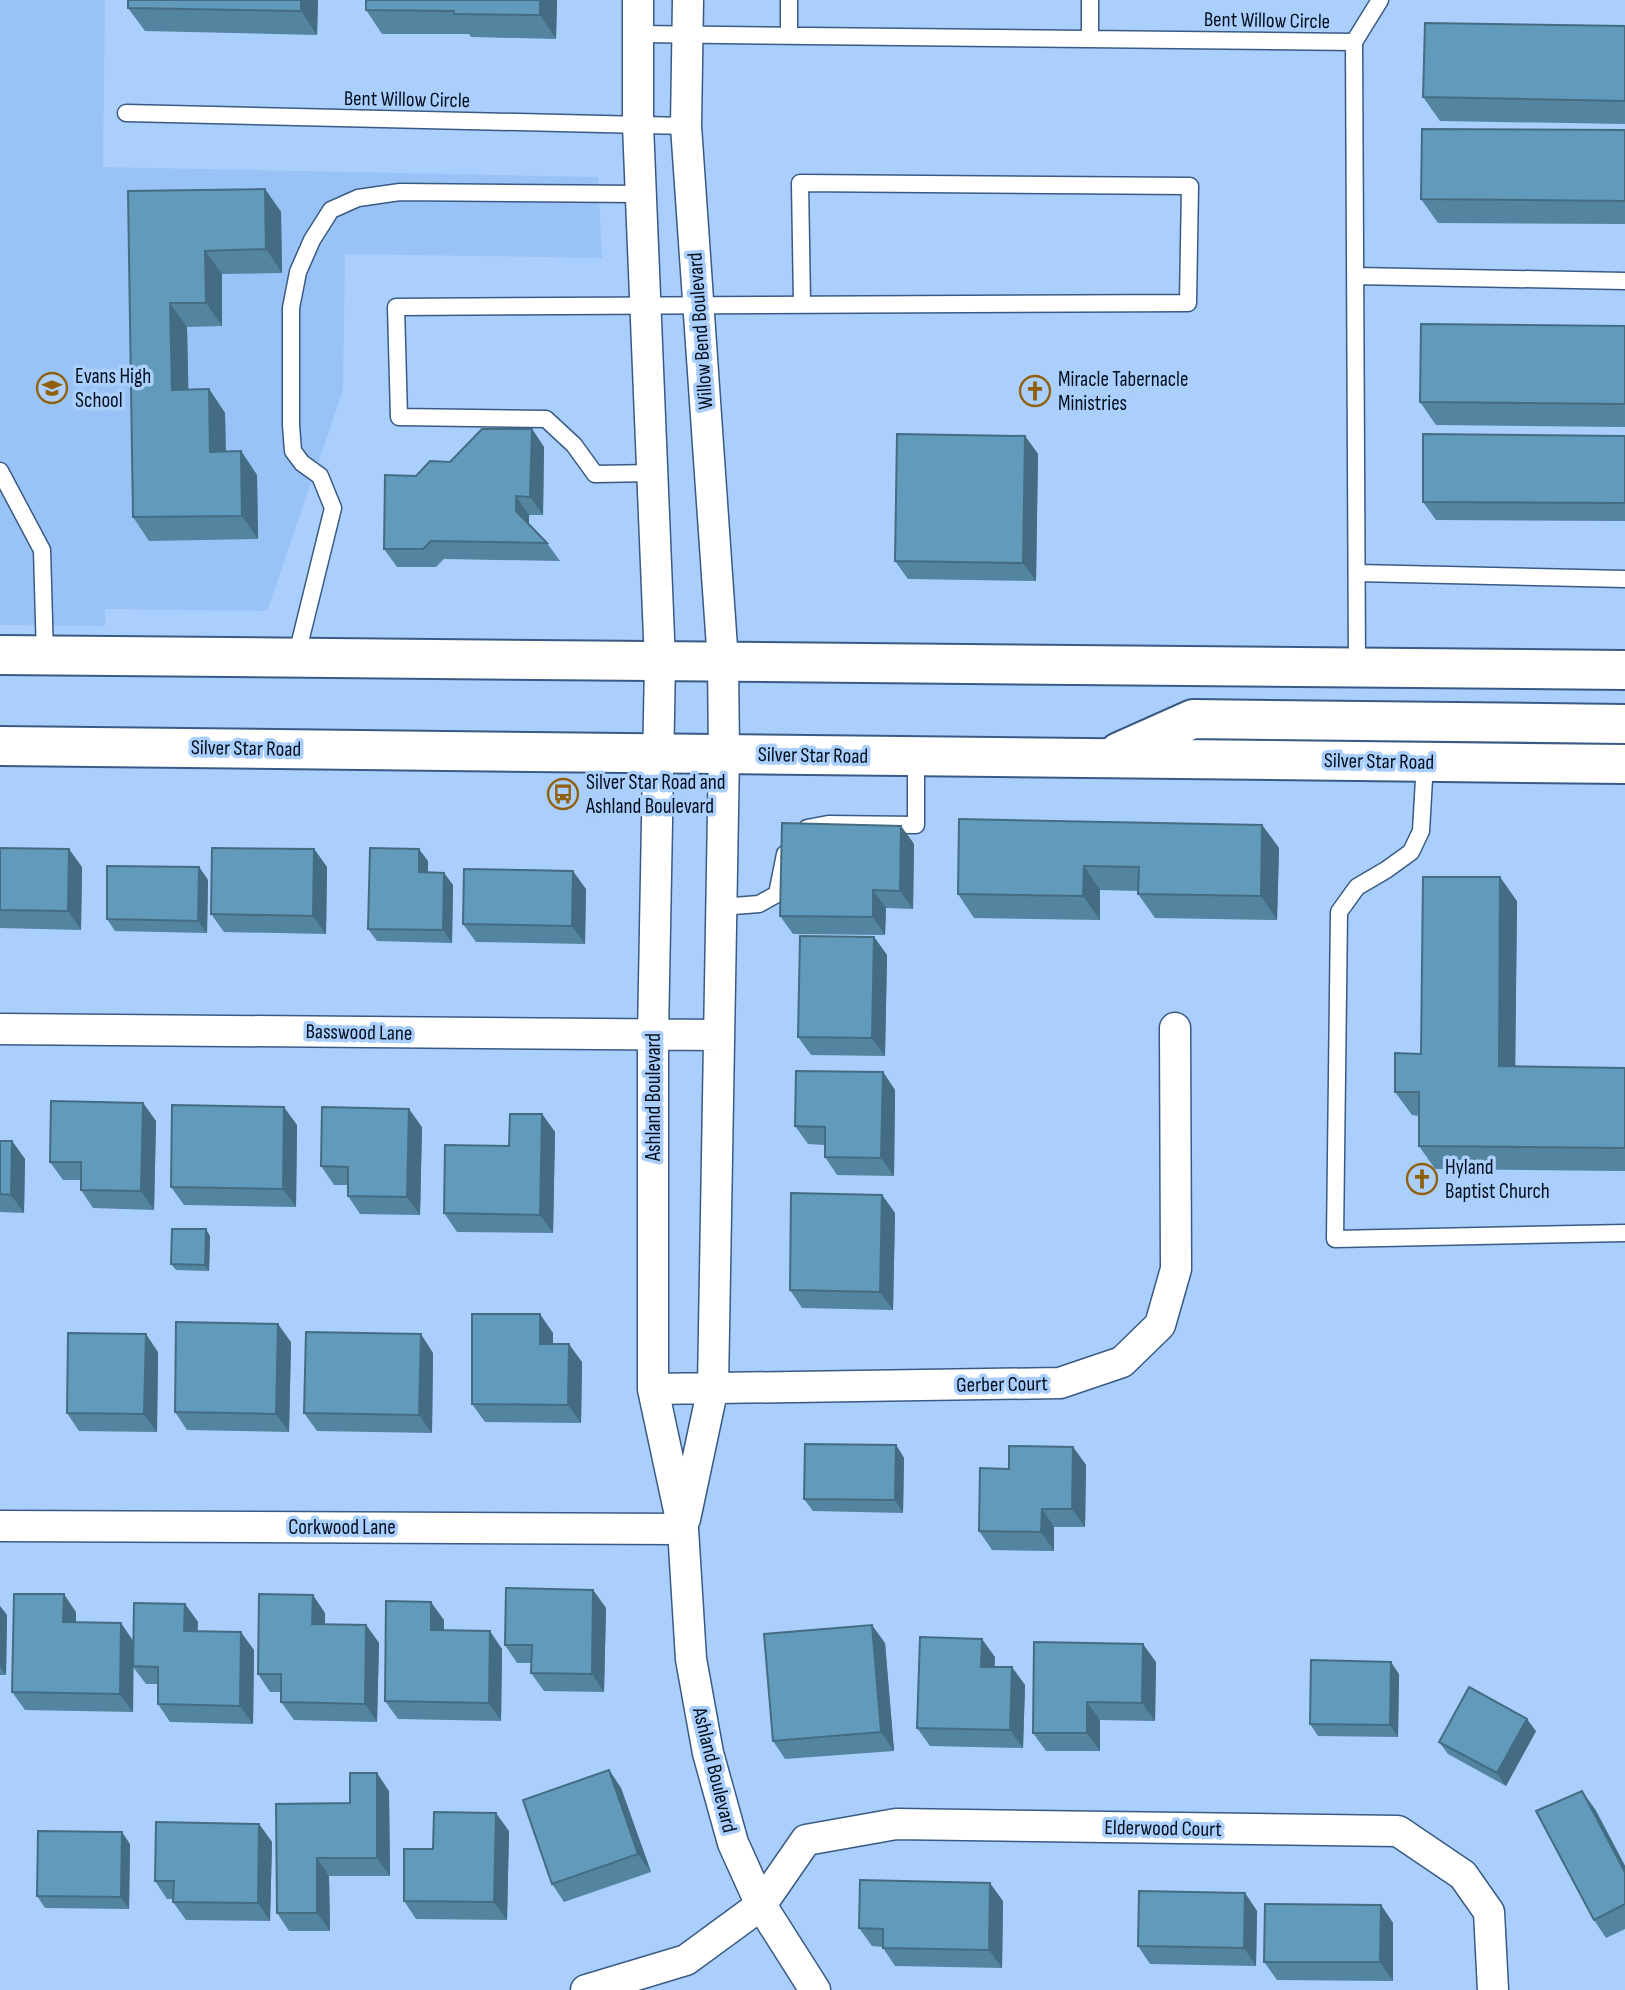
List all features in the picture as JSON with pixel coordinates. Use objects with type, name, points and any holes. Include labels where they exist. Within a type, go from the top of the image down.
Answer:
[{"type":"main road","points":[[0,655],[1625,670]]},
{"type":"main road","points":[[1108,757],[1193,719],[1625,724]]},
{"type":"main road","name":"Silver Star Road","points":[[0,746],[1625,764]]},
{"type":"street","points":[[638,0],[638,125],[660,662]]},
{"type":"street","name":"Willow Bend Boulevard","points":[[688,0],[686,126],[723,662]]},
{"type":"street","name":"Ashland Boulevard","points":[[660,662],[653,1035],[653,1389],[683,1529],[691,1659],[708,1753],[733,1843],[761,1905],[815,1990]]},
{"type":"street","name":"Ashland Boulevard","points":[[683,1529],[713,1387],[724,754],[723,662]]},
{"type":"street","name":"Gerber Court","points":[[653,1389],[1060,1383],[1122,1362],[1160,1325],[1176,1269],[1175,1028]]},
{"type":"street","name":"Basswood Lane","points":[[0,1029],[718,1035]]},
{"type":"street","name":"Corkwood Lane","points":[[0,1526],[683,1529]]},
{"type":"street","name":"Elderwood Court","points":[[586,1990],[686,1960],[761,1905],[806,1840],[896,1824],[1398,1831],[1463,1875],[1489,1912],[1493,1990]]},
{"type":"lane","points":[[789,0],[789,35]]},
{"type":"lane","points":[[1090,0],[1090,39]]},
{"type":"lane","points":[[1354,41],[1380,0]]},
{"type":"lane","name":"Bent Willow Circle","points":[[638,34],[1354,41],[1357,668]]},
{"type":"lane","name":"Bent Willow Circle","points":[[126,113],[686,126]]},
{"type":"lane","points":[[653,473],[594,474],[574,445],[546,419],[399,417],[396,306],[1188,303],[1190,186],[800,183],[802,303]]},
{"type":"lane","points":[[296,658],[333,508],[320,476],[302,463],[293,451],[291,308],[298,272],[312,240],[331,210],[358,198],[400,192],[641,194]]},
{"type":"lane","points":[[1356,276],[1625,281]]},
{"type":"lane","points":[[0,471],[41,550],[46,656]]},
{"type":"lane","points":[[1357,573],[1625,579]]},
{"type":"lane","points":[[720,907],[759,904],[777,894],[787,845],[800,829],[828,824],[916,825],[916,756]]},
{"type":"lane","points":[[1425,762],[1421,831],[1411,852],[1357,887],[1339,912],[1335,1239],[1625,1233]]},
{"type":"shaded area","points":[[0,0],[105,0],[103,167],[598,177],[602,258],[345,254],[343,390],[267,611],[105,609],[105,626],[0,625]]},
{"type":"building","points":[[128,0],[301,0],[301,11],[128,8]]},
{"type":"building","points":[[366,0],[540,0],[540,15],[366,10]]},
{"type":"building","points":[[1425,23],[1625,26],[1625,101],[1423,97]]},
{"type":"building","points":[[1422,129],[1625,130],[1625,201],[1421,199]]},
{"type":"building","points":[[265,189],[266,249],[205,251],[206,303],[170,303],[172,390],[209,389],[210,452],[241,451],[242,516],[133,517],[128,191]]},
{"type":"building","points":[[1421,324],[1625,326],[1625,404],[1420,402]]},
{"type":"building","points":[[482,429],[532,429],[530,497],[516,496],[516,511],[547,543],[431,541],[423,549],[384,549],[385,475],[416,476],[430,461],[450,462]]},
{"type":"building","points":[[897,434],[1025,436],[1023,563],[895,561]]},
{"type":"building","points":[[1423,434],[1625,436],[1625,503],[1423,502]]},
{"type":"building","points":[[959,819],[1262,825],[1261,896],[1138,894],[1139,867],[1084,866],[1083,896],[958,894]]},
{"type":"building","points":[[782,823],[901,826],[900,891],[873,890],[873,917],[780,916]]},
{"type":"building","points":[[0,848],[69,849],[68,911],[0,910]]},
{"type":"building","points":[[212,848],[314,849],[313,916],[211,914]]},
{"type":"building","points":[[370,848],[419,849],[419,872],[444,873],[443,930],[368,929]]},
{"type":"building","points":[[107,866],[199,867],[198,921],[107,919]]},
{"type":"building","points":[[464,869],[573,871],[572,926],[463,924]]},
{"type":"building","points":[[1423,877],[1500,877],[1499,1066],[1625,1068],[1625,1148],[1419,1146],[1419,1092],[1395,1092],[1395,1053],[1421,1054]]},
{"type":"building","points":[[800,936],[874,937],[872,1038],[798,1037]]},
{"type":"building","points":[[796,1071],[883,1072],[881,1158],[825,1157],[825,1127],[795,1126]]},
{"type":"building","points":[[51,1101],[143,1103],[141,1191],[81,1190],[81,1162],[50,1162]]},
{"type":"building","points":[[172,1105],[284,1107],[283,1189],[171,1187]]},
{"type":"building","points":[[322,1107],[409,1109],[407,1197],[348,1196],[348,1167],[321,1166]]},
{"type":"building","points":[[510,1114],[542,1114],[540,1215],[444,1213],[445,1145],[509,1146]]},
{"type":"building","points":[[0,1141],[12,1141],[11,1195],[0,1194]]},
{"type":"building","points":[[791,1193],[882,1195],[880,1292],[790,1290]]},
{"type":"building","points":[[172,1229],[206,1229],[205,1265],[171,1264]]},
{"type":"building","points":[[472,1314],[540,1314],[540,1344],[569,1344],[568,1405],[472,1404]]},
{"type":"building","points":[[176,1322],[278,1324],[276,1414],[175,1412]]},
{"type":"building","points":[[306,1332],[421,1334],[419,1415],[304,1413]]},
{"type":"building","points":[[68,1333],[146,1334],[144,1414],[67,1413]]},
{"type":"building","points":[[805,1444],[896,1445],[895,1500],[804,1499]]},
{"type":"building","points":[[1009,1446],[1073,1447],[1072,1509],[1042,1509],[1041,1532],[979,1531],[980,1468],[1009,1469]]},
{"type":"building","points":[[506,1588],[593,1590],[592,1674],[531,1673],[532,1645],[505,1645]]},
{"type":"building","points":[[14,1594],[64,1594],[63,1622],[121,1623],[120,1694],[12,1692]]},
{"type":"building","points":[[259,1594],[313,1595],[312,1624],[366,1625],[365,1704],[281,1702],[281,1674],[258,1674]]},
{"type":"building","points":[[386,1601],[431,1602],[431,1630],[490,1631],[489,1703],[385,1701]]},
{"type":"building","points":[[134,1603],[185,1604],[184,1631],[241,1632],[240,1706],[158,1704],[158,1667],[133,1666]]},
{"type":"building","points":[[872,1625],[881,1732],[773,1741],[764,1634]]},
{"type":"building","points":[[920,1637],[982,1639],[981,1667],[1012,1667],[1010,1730],[917,1728]]},
{"type":"building","points":[[1034,1642],[1143,1644],[1142,1703],[1087,1702],[1087,1733],[1033,1733]]},
{"type":"building","points":[[1311,1660],[1391,1662],[1390,1725],[1310,1724]]},
{"type":"building","points":[[1469,1687],[1527,1719],[1497,1773],[1439,1742]]},
{"type":"building","points":[[609,1770],[638,1854],[552,1884],[523,1800]]},
{"type":"building","points":[[350,1773],[377,1773],[377,1858],[317,1858],[317,1913],[277,1913],[276,1804],[350,1803]]},
{"type":"building","points":[[1582,1791],[1625,1872],[1625,1904],[1594,1920],[1536,1811]]},
{"type":"building","points":[[434,1812],[496,1813],[494,1902],[404,1901],[404,1849],[433,1849]]},
{"type":"building","points":[[156,1822],[259,1824],[258,1903],[173,1902],[174,1881],[155,1881]]},
{"type":"building","points":[[38,1831],[122,1832],[121,1897],[37,1896]]},
{"type":"building","points":[[860,1880],[990,1883],[989,1950],[883,1948],[883,1929],[859,1928]]},
{"type":"building","points":[[1139,1891],[1245,1893],[1244,1948],[1138,1946]]},
{"type":"building","points":[[1265,1904],[1381,1905],[1380,1962],[1264,1962]]},
{"type":"place","name":"Evans High School","points":[[52,388]]},
{"type":"place","name":"Miracle Tabernacle Ministries","points":[[1035,391]]},
{"type":"place","name":"Silver Star Road and Ashland Boulevard","points":[[563,794]]},
{"type":"place","name":"Hyland Baptist Church","points":[[1422,1179]]}]
